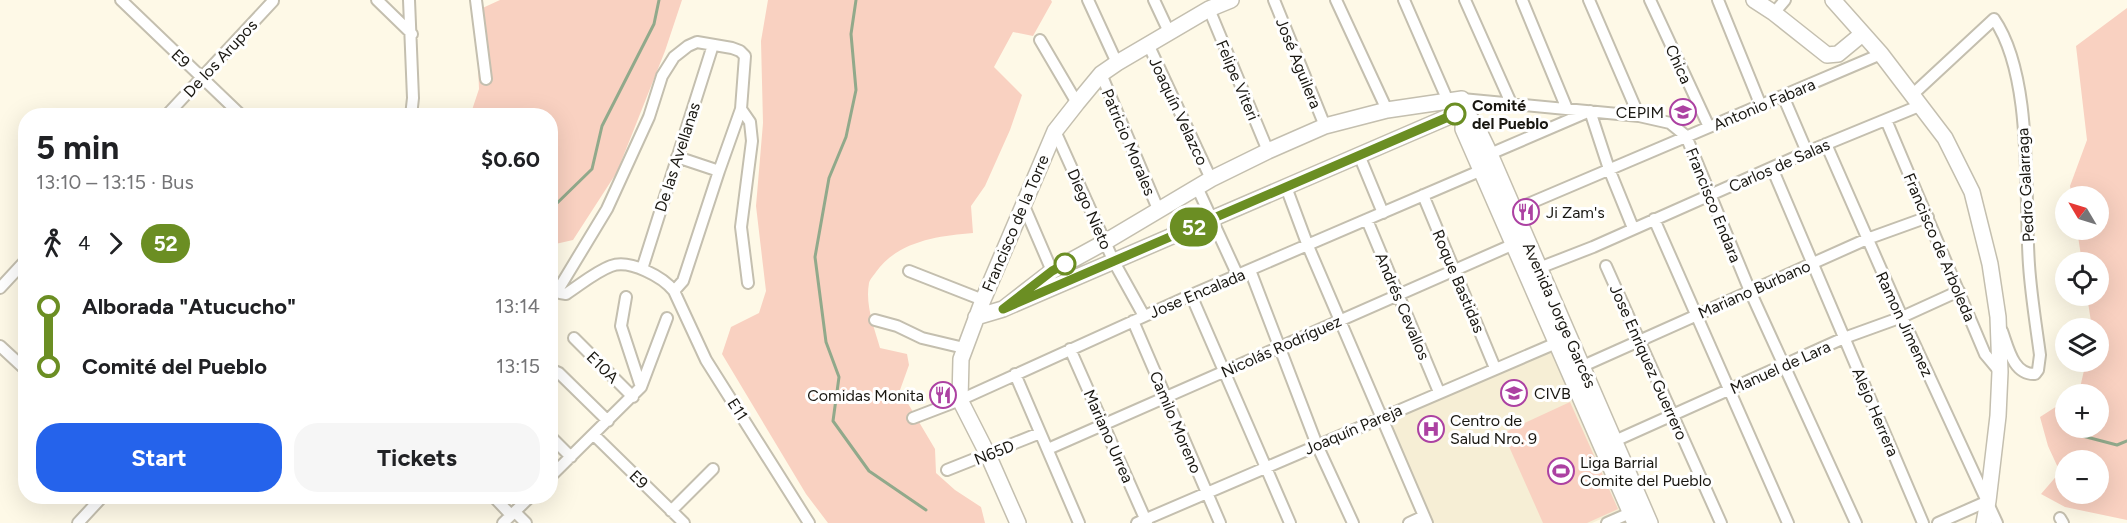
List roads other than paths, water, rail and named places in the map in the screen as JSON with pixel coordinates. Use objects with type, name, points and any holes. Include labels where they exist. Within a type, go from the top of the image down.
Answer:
[{"type":"street","name":"E9","points":[[121,0],[234,108]]},
{"type":"street","points":[[377,0],[412,34]]},
{"type":"street","points":[[476,0],[486,79]]},
{"type":"street","points":[[1088,0],[1117,63]]},
{"type":"street","points":[[1154,0],[1169,32]]},
{"type":"street","name":"José Aguilera","points":[[1274,0],[1325,126]]},
{"type":"street","points":[[1336,0],[1387,110]]},
{"type":"street","points":[[976,317],[1003,309],[1359,155],[1458,103],[1404,0]]},
{"type":"street","points":[[1465,0],[1511,103]]},
{"type":"street","points":[[1522,0],[1567,109]]},
{"type":"street","points":[[1589,0],[1639,116]]},
{"type":"street","name":"Chica","points":[[1650,0],[1708,127]]},
{"type":"street","points":[[1718,0],[1761,106]]},
{"type":"street","points":[[1754,0],[1827,55],[1838,54],[1862,35]]},
{"type":"street","points":[[1774,13],[1785,0]]},
{"type":"street","points":[[1833,0],[1881,54],[1945,138],[1972,192],[1990,264],[1998,317],[2000,372],[1998,416],[1984,523]]},
{"type":"street","name":"De los Arupos","points":[[174,108],[273,1]]},
{"type":"street","points":[[409,2],[412,34],[412,108]]},
{"type":"street","name":"Francisco de la Torre","points":[[1018,523],[988,455],[960,400],[960,370],[964,348],[982,300],[1055,131],[1077,103],[1101,74],[1220,3]]},
{"type":"street","name":"Felipe Viteri","points":[[1220,3],[1268,150]]},
{"type":"street","name":"Carlos de Salas","points":[[1539,268],[1593,247],[1826,144],[1886,120],[1915,101],[1994,19]]},
{"type":"street","name":"Pedro Galarraga","points":[[1994,19],[2004,34],[2017,85],[2027,168],[2029,266],[2040,355],[2038,370],[2035,374],[2024,372],[2013,360],[1998,317]]},
{"type":"street","points":[[1040,40],[1077,103]]},
{"type":"street","points":[[697,42],[713,45],[740,51],[745,56],[741,109],[683,281],[674,291],[665,280],[642,269],[611,266],[566,294],[559,292],[558,287],[608,209],[649,117],[665,71],[674,57],[688,46],[697,42]]},
{"type":"street","name":"Joaquín Velazco","points":[[1148,44],[1210,178]]},
{"type":"street","name":"De las Avellanas","points":[[642,269],[713,45]]},
{"type":"street","name":"Antonio Fabara","points":[[1514,210],[1881,54]]},
{"type":"street","name":"Patricio Morales","points":[[1101,74],[1158,209]]},
{"type":"street","points":[[1783,96],[1808,152]]},
{"type":"street","name":"Francisco Endara","points":[[1003,309],[1052,271],[1105,242],[1210,178],[1325,126],[1387,110],[1458,103],[1511,103],[1639,116],[1670,123],[1686,136],[1750,291],[1856,523]]},
{"type":"street","name":"Avenida Jorge Garcés","points":[[1458,103],[1477,127],[1490,154],[1539,268],[1563,340],[1582,366],[1609,444]]},
{"type":"street","name":"Avenida Jorge Garcés","points":[[1458,103],[1464,129],[1514,244],[1563,340],[1637,514],[1650,523]]},
{"type":"street","points":[[741,109],[750,122],[752,141],[741,227],[748,283]]},
{"type":"street","points":[[1490,154],[1590,111],[1609,169],[1634,228]]},
{"type":"street","name":"Francisco de Arboleda","points":[[1886,120],[1985,354],[2000,372]]},
{"type":"street","name":"Diego Nieto","points":[[1055,131],[1114,261],[1144,316]]},
{"type":"street","name":"Ramon Jimenez","points":[[1826,144],[1902,317],[1997,523]]},
{"type":"street","points":[[1359,155],[1383,213]]},
{"type":"street","points":[[677,157],[719,171]]},
{"type":"street","name":"Alejo Herrera","points":[[1772,168],[1923,523]]},
{"type":"street","name":"Jose Encalada","points":[[913,418],[960,400],[1144,316],[1482,170]]},
{"type":"street","points":[[1197,187],[1238,276]]},
{"type":"street","points":[[1286,187],[1308,246],[1425,520],[1408,523]]},
{"type":"street","name":"Roque Bastidas","points":[[1423,195],[1495,368]]},
{"type":"street","points":[[1024,206],[1052,271]]},
{"type":"street","name":"Mariano Burbano","points":[[1582,366],[1867,239],[1928,217]]},
{"type":"street","points":[[1654,219],[1788,523]]},
{"type":"street","name":"Andrés Cevallos","points":[[1368,220],[1439,392]]},
{"type":"street","name":"Nicolás Rodríguez","points":[[1048,449],[1514,244]]},
{"type":"street","name":"Jose Enriquez Guerrero","points":[[1606,266],[1721,523]]},
{"type":"street","points":[[0,288],[18,269]]},
{"type":"street","points":[[1250,270],[1317,445],[1353,523]]},
{"type":"street","points":[[909,272],[982,300]]},
{"type":"street","name":"E11","points":[[674,291],[706,360],[809,523]]},
{"type":"street","name":"Manuel de Lara","points":[[1609,444],[1845,338],[1902,317],[1959,291]]},
{"type":"street","points":[[1191,296],[1290,523]]},
{"type":"street","points":[[626,297],[621,326],[641,387]]},
{"type":"street","points":[[558,469],[641,387],[667,318]]},
{"type":"street","points":[[875,320],[922,338],[964,348]]},
{"type":"street","name":"Camilo Moreno","points":[[1133,321],[1220,523]]},
{"type":"street","name":"E10A","points":[[574,338],[633,397]]},
{"type":"street","name":"Joaquín Pareja","points":[[1143,522],[1266,466],[1563,340]]},
{"type":"street","points":[[0,346],[18,363]]},
{"type":"street","name":"Mariano Urrea","points":[[1070,349],[1143,522]]},
{"type":"street","points":[[558,373],[608,421]]},
{"type":"street","points":[[1015,374],[1079,523]]},
{"type":"street","name":"N65D","points":[[947,470],[1040,433]]},
{"type":"street","name":"E9","points":[[594,435],[684,523]]},
{"type":"street","points":[[558,444],[571,457]]},
{"type":"street","points":[[671,511],[713,469]]},
{"type":"street","points":[[1938,523],[1988,501]]},
{"type":"street","points":[[78,523],[96,504]]},
{"type":"street","points":[[499,504],[510,517],[526,523]]},
{"type":"street","points":[[510,517],[523,504]]},
{"type":"street","points":[[1607,523],[1637,514]]},
{"type":"waterway","points":[[558,202],[592,169],[602,126],[654,24],[659,0]]},
{"type":"waterway","points":[[856,0],[851,34],[856,90],[846,137],[829,178],[815,257],[826,342],[839,377],[833,421],[869,471],[926,510]]},
{"type":"waterway","points":[[2090,438],[2117,445],[2127,441]]},
{"type":"place","name":"CEPIM","points":[[1683,112]]},
{"type":"place","name":"Comité del Pueblo","points":[[1455,114]]},
{"type":"place","name":"Ji Zam's","points":[[1526,212]]},
{"type":"place","name":"CIVB","points":[[1514,393]]},
{"type":"place","name":"Comidas Monita","points":[[943,395]]},
{"type":"place","name":"Centro de Salud Nro. 9","points":[[1431,429]]},
{"type":"place","name":"Liga Barrial Comite del Pueblo","points":[[1561,471]]}]
